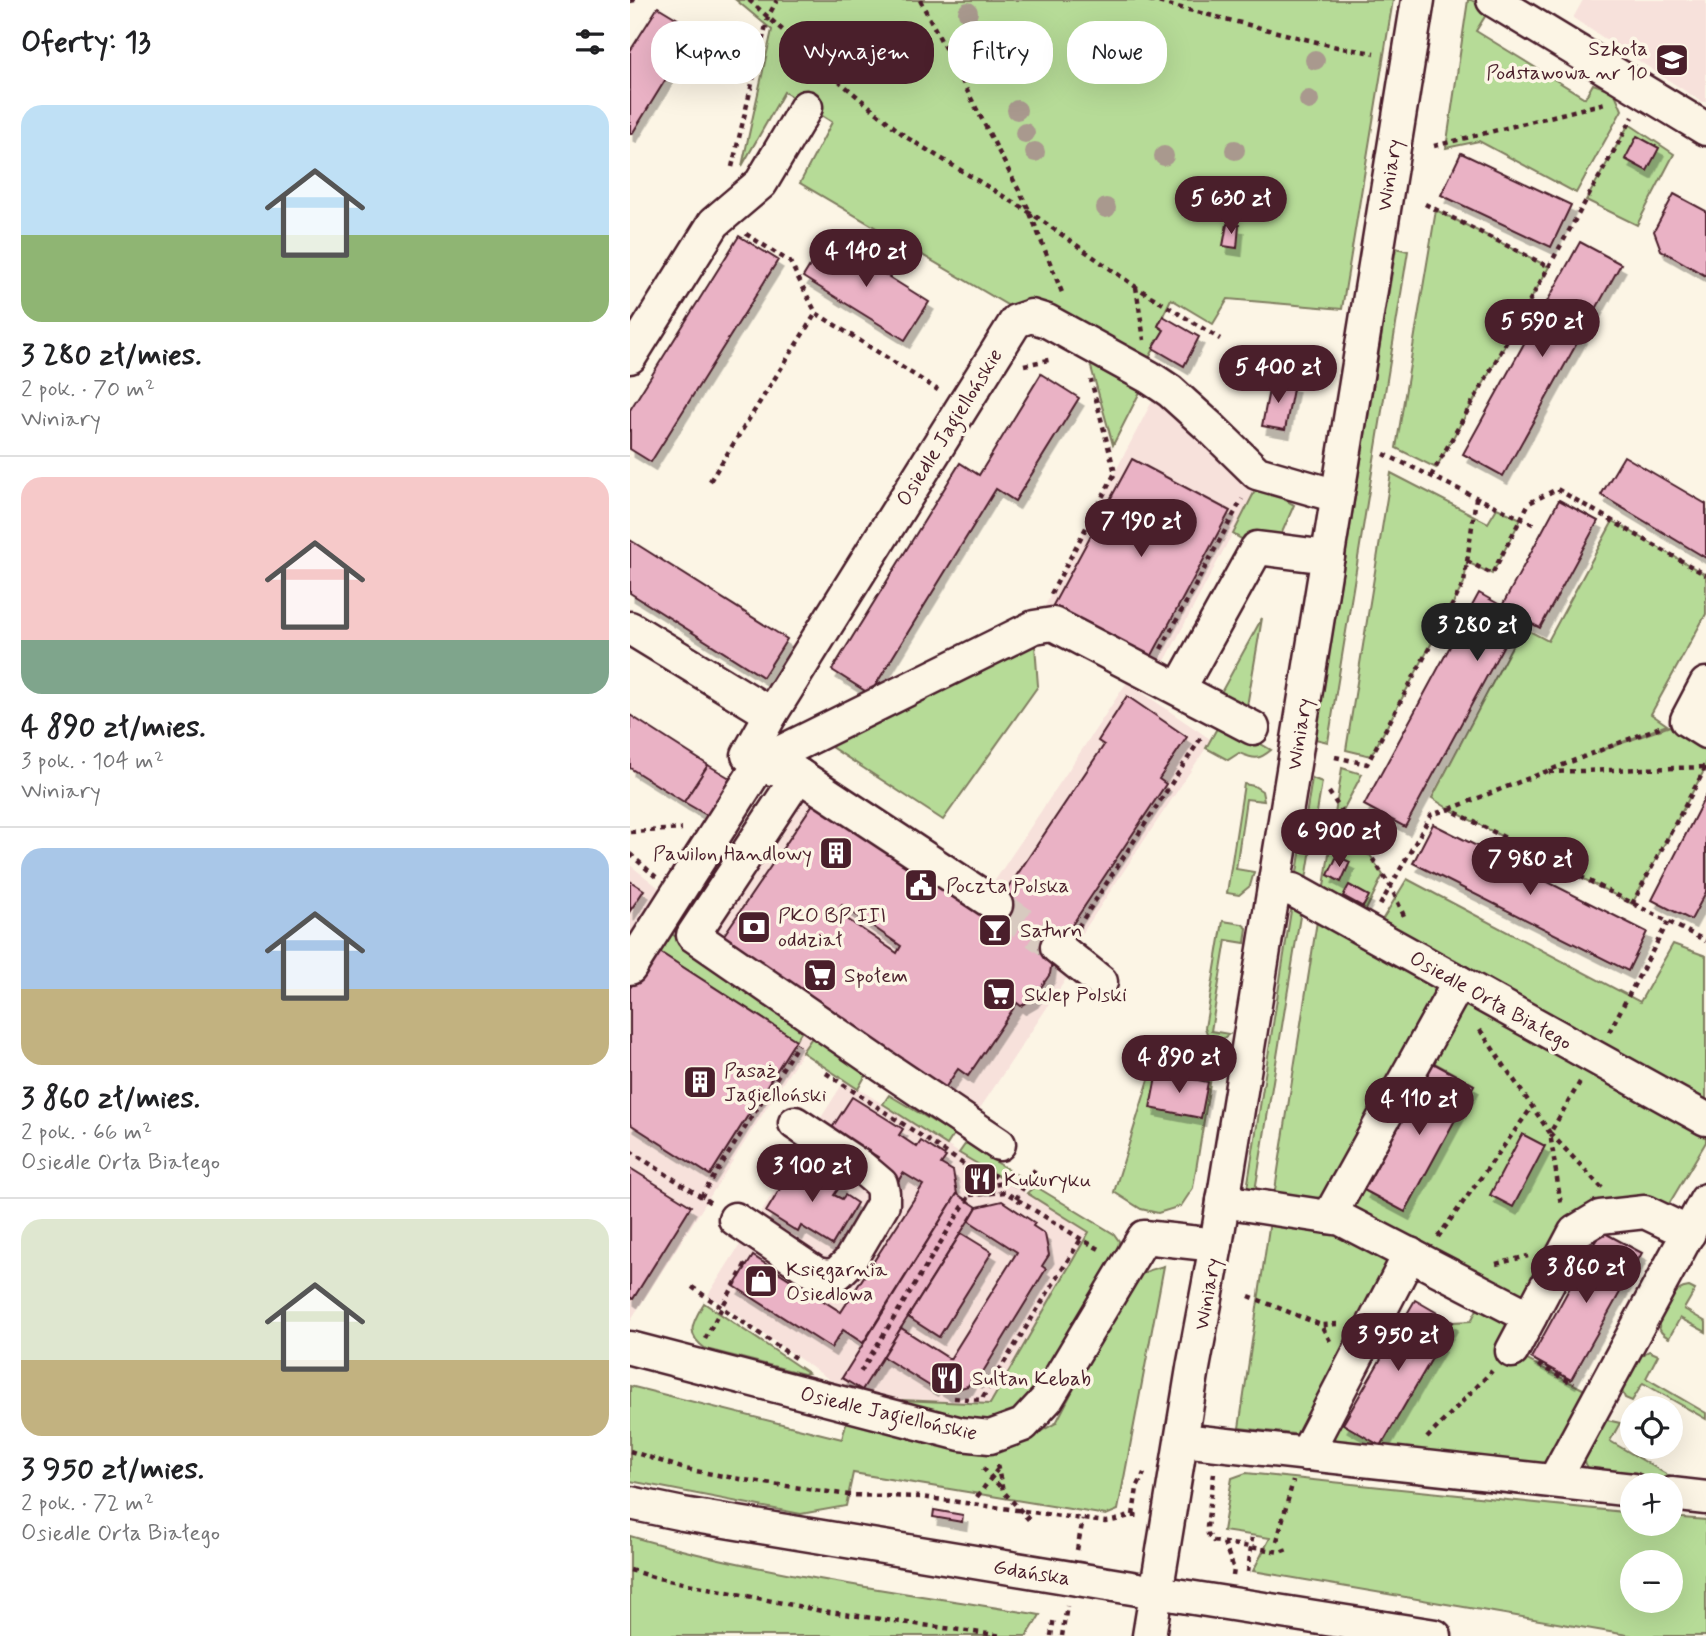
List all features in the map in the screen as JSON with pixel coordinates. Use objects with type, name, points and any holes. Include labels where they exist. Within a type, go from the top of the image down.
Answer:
[{"type":"street","name":"Winiary","points":[[1149,1636],[1216,1245],[1418,0]]},
{"type":"street","points":[[1493,0],[1706,129]]},
{"type":"street","points":[[630,357],[714,223],[761,183],[806,107]]},
{"type":"street","name":"Osiedle Jagiellońskie","points":[[754,758],[771,715],[1016,321],[1031,316],[1047,321],[1149,377],[1170,391],[1257,473],[1337,496]]},
{"type":"street","points":[[1179,689],[1257,548],[1328,557]]},
{"type":"street","points":[[630,968],[720,826],[754,758],[1034,627],[1053,624],[1253,728]]},
{"type":"street","points":[[630,628],[771,715]]},
{"type":"street","points":[[1696,726],[1706,684]]},
{"type":"street","points":[[754,758],[772,769],[793,771],[996,905]]},
{"type":"street","points":[[799,775],[693,935],[999,1143]]},
{"type":"street","name":"Osiedle Orła Białego","points":[[1274,888],[1293,890],[1423,962],[1456,986],[1595,1057],[1706,1119]]},
{"type":"street","points":[[1059,949],[1101,982]]},
{"type":"street","points":[[1329,1217],[1456,986]]},
{"type":"street","points":[[735,1219],[817,1274],[828,1276],[838,1273],[849,1262],[883,1204],[881,1184],[861,1167],[795,1123]]},
{"type":"street","points":[[1554,1481],[1706,1200]]},
{"type":"street","points":[[1223,1201],[1341,1219],[1530,1317]]},
{"type":"street","points":[[1512,1351],[1575,1232],[1600,1217],[1645,1212],[1689,1233]]},
{"type":"street","name":"Osiedle Jagiellońskie","points":[[630,1348],[961,1434],[990,1437],[1021,1427],[1047,1399],[1144,1237],[1216,1245]]},
{"type":"street","points":[[1307,1454],[1415,1257]]},
{"type":"street","points":[[1182,1440],[1620,1489]]},
{"type":"street","points":[[1683,1495],[1706,1498]]},
{"type":"street","name":"Gdańska","points":[[630,1503],[683,1514],[1434,1636]]},
{"type":"path","points":[[749,0],[906,137],[1031,214],[1136,287],[1220,339]]},
{"type":"path","points":[[777,0],[768,17],[720,217],[790,262],[816,313],[963,406]]},
{"type":"path","points":[[1149,0],[1341,48],[1374,53]]},
{"type":"path","points":[[1434,146],[1646,93]]},
{"type":"path","points":[[1431,476],[1646,93]]},
{"type":"path","points":[[1425,204],[1549,267]]},
{"type":"path","points":[[1136,287],[1149,377]]},
{"type":"path","points":[[710,481],[816,313]]},
{"type":"path","points":[[1384,454],[1535,525]]},
{"type":"path","points":[[1147,674],[1257,473]]},
{"type":"path","points":[[1467,561],[1492,574],[1529,503],[1556,489],[1706,575]]},
{"type":"path","points":[[1335,757],[1367,764],[1464,583],[1476,498]]},
{"type":"path","points":[[1059,949],[1219,711]]},
{"type":"path","points":[[1366,930],[1431,815],[1679,720],[1696,726]]},
{"type":"path","points":[[1546,772],[1706,767],[1632,904]]},
{"type":"path","points":[[1329,792],[1391,887],[1423,962]]},
{"type":"path","points":[[1449,809],[1706,941]]},
{"type":"path","points":[[630,832],[720,826]]},
{"type":"path","points":[[1451,1276],[1567,1247],[1550,1133],[1595,1057],[1668,922]]},
{"type":"path","points":[[1456,986],[1550,1133],[1628,1214]]},
{"type":"path","points":[[701,1197],[799,1041]]},
{"type":"path","points":[[826,1073],[965,1165],[971,1195],[841,1403]]},
{"type":"path","points":[[1415,1257],[1532,1107]]},
{"type":"path","points":[[630,1151],[735,1219]]},
{"type":"path","points":[[1016,1199],[1036,1168]]},
{"type":"path","points":[[971,1195],[1005,1192],[1095,1246]]},
{"type":"path","points":[[941,1398],[981,1400],[1081,1239]]},
{"type":"path","points":[[691,1364],[751,1252]]},
{"type":"path","points":[[692,1287],[802,1362]]},
{"type":"path","points":[[1249,1296],[1321,1325]]},
{"type":"path","points":[[1384,1462],[1427,1438],[1512,1351],[1600,1398]]},
{"type":"path","points":[[1213,1444],[1214,1478],[1207,1527],[1213,1541],[1280,1552],[1290,1548]]},
{"type":"path","points":[[630,1451],[685,1469],[849,1495],[921,1497],[1105,1522],[1133,1515]]},
{"type":"path","points":[[1277,1541],[1295,1474],[1307,1454]]},
{"type":"path","points":[[1248,1572],[1252,1538]]},
{"type":"path","points":[[630,1570],[822,1611],[1003,1636]]},
{"type":"path","points":[[1051,1636],[1054,1617]]},
{"type":"shaded area","name":"Szkoła Podstawowa nr 10","points":[[1583,0],[1706,0],[1706,102],[1702,102],[1573,18]]},
{"type":"shaded area","points":[[1158,390],[1258,485],[1156,678],[1034,627]]},
{"type":"shaded area","name":"Pawilon Handlowy","points":[[1127,682],[1210,739],[1073,947],[1068,976],[973,1119],[704,935],[810,782],[984,897]]},
{"type":"shaded area","points":[[630,865],[663,891],[630,943]]},
{"type":"shaded area","name":"Pasaż Jagielloński","points":[[654,939],[811,1039],[630,1321],[630,977]]},
{"type":"shaded area","points":[[845,1080],[1098,1237],[990,1405],[856,1398],[708,1295]]},
{"type":"green space","points":[[736,0],[1393,0],[1342,309],[1228,299],[1213,324],[1171,299],[1158,326],[1164,330],[1147,362],[1075,345],[800,183],[832,122],[784,92],[742,166],[760,84],[765,84],[765,62],[772,30],[765,21],[761,21]]},
{"type":"green space","points":[[1468,0],[1489,10],[1476,31],[1585,98],[1593,84],[1614,91],[1622,110],[1576,193],[1479,141],[1446,148]]},
{"type":"green space","points":[[1629,124],[1674,154],[1637,225],[1586,200]]},
{"type":"green space","points":[[1436,210],[1549,267],[1436,468],[1396,448]]},
{"type":"green space","points":[[1396,248],[1408,251],[1328,742],[1315,739]]},
{"type":"green space","points":[[1089,360],[1142,388],[1113,445]]},
{"type":"green space","points":[[1391,473],[1488,523],[1497,508],[1521,519],[1492,574],[1467,562],[1464,583],[1371,756],[1346,750]]},
{"type":"green space","points":[[1258,485],[1294,505],[1274,551],[1257,548],[1233,534]]},
{"type":"green space","points":[[1613,521],[1706,575],[1706,614],[1651,714],[1667,725],[1597,752],[1687,720],[1706,732],[1706,767],[1632,904],[1432,798],[1522,627],[1548,641]]},
{"type":"green space","points":[[1262,618],[1244,724],[1213,707]]},
{"type":"green space","points":[[1017,644],[1035,645],[1038,686],[943,820],[822,741]]},
{"type":"green space","points":[[1221,721],[1271,750],[1263,756],[1252,758],[1239,753],[1228,760],[1206,748]]},
{"type":"green space","points":[[1342,768],[1362,774],[1342,812],[1383,875],[1363,916],[1323,893]]},
{"type":"green space","points":[[1312,778],[1322,782],[1254,1197],[1246,1195]]},
{"type":"green space","points":[[1244,784],[1262,791],[1264,801],[1246,799],[1236,869],[1254,872],[1250,886],[1239,895],[1227,893]]},
{"type":"green space","points":[[1407,879],[1640,1002],[1673,944],[1706,956],[1706,1101],[1379,925]]},
{"type":"green space","points":[[1223,921],[1242,924],[1247,928],[1245,943],[1226,940],[1211,1031],[1229,1034],[1212,1047],[1205,1028]]},
{"type":"green space","points":[[1317,921],[1445,989],[1324,1196],[1310,1200],[1274,1196]]},
{"type":"green space","points":[[667,931],[808,1022],[796,1040],[655,949]]},
{"type":"green space","points":[[1454,990],[1706,1119],[1706,1142],[1660,1219],[1600,1217],[1512,1352],[1600,1398],[1554,1481],[1306,1454],[1327,1414],[1381,1446],[1453,1322],[1471,1321],[1485,1294],[1347,1222],[1364,1190],[1405,1212],[1474,1085],[1419,1054]]},
{"type":"green space","points":[[818,1035],[867,1073],[858,1089],[802,1052],[811,1039]]},
{"type":"green space","points":[[1161,1041],[1212,1071],[1193,1188],[1181,1206],[1158,1213],[1141,1209],[1114,1192]]},
{"type":"green space","points":[[889,1095],[954,1134],[947,1145],[883,1104]]},
{"type":"green space","points":[[966,1143],[1020,1177],[1015,1186],[959,1153]]},
{"type":"green space","points":[[1035,1186],[1114,1234],[1119,1241],[1118,1250],[1039,1387],[1025,1406],[994,1422],[974,1423],[856,1398],[990,1404],[1089,1232],[1027,1193]]},
{"type":"green space","points":[[1270,1221],[1338,1228],[1381,1253],[1387,1263],[1386,1281],[1303,1435],[1239,1428]]},
{"type":"green space","points":[[1164,1266],[1118,1510],[1106,1515],[853,1473],[846,1506],[801,1514],[630,1481],[630,1386],[842,1439],[847,1419],[977,1450],[1010,1448],[1056,1423],[1133,1279]]},
{"type":"green space","points":[[1689,1287],[1695,1290],[1684,1309],[1706,1322],[1706,1332],[1680,1318],[1669,1338],[1660,1331],[1660,1318],[1671,1298]]},
{"type":"green space","points":[[704,1303],[808,1373],[706,1349],[693,1333],[694,1322]]},
{"type":"green space","points":[[1649,1351],[1658,1355],[1646,1378],[1677,1396],[1666,1396],[1643,1383],[1635,1396],[1624,1396],[1622,1383],[1637,1357]]},
{"type":"green space","points":[[1683,1400],[1706,1413],[1706,1419],[1683,1406]]},
{"type":"green space","points":[[1607,1420],[1620,1423],[1610,1441],[1620,1447],[1620,1459],[1641,1459],[1664,1473],[1620,1474],[1588,1468],[1584,1460],[1586,1449],[1602,1422]]},
{"type":"green space","points":[[1246,1473],[1620,1512],[1620,1536],[1683,1536],[1683,1518],[1706,1520],[1706,1636],[1633,1636],[1253,1571],[1270,1538],[1223,1531],[1232,1478]]},
{"type":"green space","points":[[630,1536],[730,1562],[1040,1615],[1027,1636],[630,1636]]},
{"type":"building","points":[[658,7],[681,21],[651,21],[651,84],[663,84],[632,134],[630,133],[630,51]]},
{"type":"building","points":[[1637,136],[1659,148],[1647,171],[1625,159]]},
{"type":"building","points":[[1461,153],[1571,205],[1551,247],[1441,195]]},
{"type":"building","points":[[1674,194],[1706,211],[1706,276],[1661,250],[1654,231]]},
{"type":"building","points":[[1227,224],[1239,225],[1237,248],[1223,246]]},
{"type":"building","points":[[739,236],[778,260],[651,462],[630,449],[630,410]]},
{"type":"building","points":[[827,238],[929,302],[905,340],[803,277]]},
{"type":"building","points":[[1580,242],[1621,264],[1503,476],[1463,454]]},
{"type":"building","points":[[1163,316],[1199,337],[1184,366],[1153,348],[1164,330],[1158,326]]},
{"type":"building","points":[[1041,374],[1079,398],[1015,501],[996,489],[870,694],[832,670],[960,463],[979,475]]},
{"type":"building","points":[[1271,380],[1294,384],[1285,430],[1262,426]]},
{"type":"building","points":[[1624,456],[1706,504],[1706,558],[1601,495]]},
{"type":"building","points":[[1132,459],[1230,511],[1150,659],[1052,607]]},
{"type":"building","points":[[1559,500],[1598,521],[1540,628],[1519,617],[1405,827],[1364,805],[1479,593],[1502,606]]},
{"type":"building","points":[[630,540],[787,639],[763,677],[630,593]]},
{"type":"building","name":"Pawilon Handlowy","points":[[1127,696],[1187,737],[1159,779],[1166,784],[1050,958],[1050,974],[1033,999],[1021,1006],[1017,1003],[968,1076],[958,1069],[945,1088],[722,938],[815,801],[988,918],[1104,745],[1098,741]],"holes":[[[842,905],[901,946],[897,953],[837,912]]]},
{"type":"building","points":[[630,715],[708,765],[684,802],[630,768]]},
{"type":"building","points":[[708,765],[733,780],[710,817],[684,802]]},
{"type":"building","points":[[1706,795],[1706,892],[1691,920],[1652,900]]},
{"type":"building","points":[[1433,824],[1647,932],[1628,971],[1413,863]]},
{"type":"building","points":[[1337,856],[1350,862],[1341,882],[1328,875]]},
{"type":"building","points":[[630,881],[644,890],[630,911]]},
{"type":"building","points":[[1349,885],[1369,896],[1363,907],[1343,896]]},
{"type":"building","name":"Pasaż Jagielloński","points":[[655,949],[796,1040],[710,1175],[630,1124],[630,988]]},
{"type":"building","points":[[1433,1063],[1474,1085],[1405,1212],[1364,1190]]},
{"type":"building","points":[[1157,1072],[1208,1082],[1201,1118],[1150,1108]]},
{"type":"building","points":[[852,1097],[903,1129],[899,1135],[917,1147],[921,1141],[946,1157],[941,1164],[953,1171],[957,1194],[863,1343],[843,1330],[831,1348],[734,1286],[753,1256],[841,1312],[923,1185],[903,1173],[899,1180],[874,1164],[878,1157],[832,1128]]},
{"type":"building","points":[[1522,1134],[1545,1146],[1513,1207],[1490,1195]]},
{"type":"building","points":[[795,1164],[807,1172],[811,1166],[841,1185],[834,1195],[842,1199],[845,1195],[857,1203],[832,1245],[801,1226],[798,1232],[766,1212]]},
{"type":"building","points":[[630,1168],[691,1206],[633,1299],[630,1297]]},
{"type":"building","points":[[980,1172],[988,1176],[989,1186],[975,1188],[972,1173]]},
{"type":"building","points":[[957,1194],[977,1207],[862,1390],[842,1378]]},
{"type":"building","points":[[1002,1201],[1035,1223],[1033,1226],[1045,1234],[1049,1255],[1042,1266],[1046,1269],[978,1380],[973,1377],[968,1386],[947,1392],[935,1385],[933,1388],[883,1357],[901,1328],[950,1359],[1017,1252],[969,1221],[977,1207]]},
{"type":"building","points":[[1601,1231],[1642,1253],[1571,1380],[1531,1358]]},
{"type":"building","points":[[961,1233],[992,1252],[939,1337],[908,1317]]},
{"type":"building","points":[[1415,1300],[1453,1322],[1381,1446],[1343,1424]]},
{"type":"building","points":[[934,1510],[963,1515],[962,1522],[933,1517]]},
{"type":"tunnel","points":[[996,905],[1057,947]]},
{"type":"place","name":"Szkoła Podstawowa nr 10","points":[[1672,60]]},
{"type":"place","name":"Pawilon Handlowy","points":[[836,853]]},
{"type":"place","name":"Poczta Polska","points":[[921,885]]},
{"type":"place","name":"PKO BP III oddział","points":[[754,927]]},
{"type":"place","name":"Saturn","points":[[995,930]]},
{"type":"place","name":"Społem","points":[[820,975]]},
{"type":"place","name":"Sklep Polski","points":[[999,994]]},
{"type":"place","name":"Pasaż Jagielloński","points":[[700,1082]]},
{"type":"place","name":"Kukuryku","points":[[980,1179]]},
{"type":"place","name":"Księgarnia Osiedlowa","points":[[761,1281]]},
{"type":"place","name":"Sultan Kebab","points":[[947,1378]]}]
